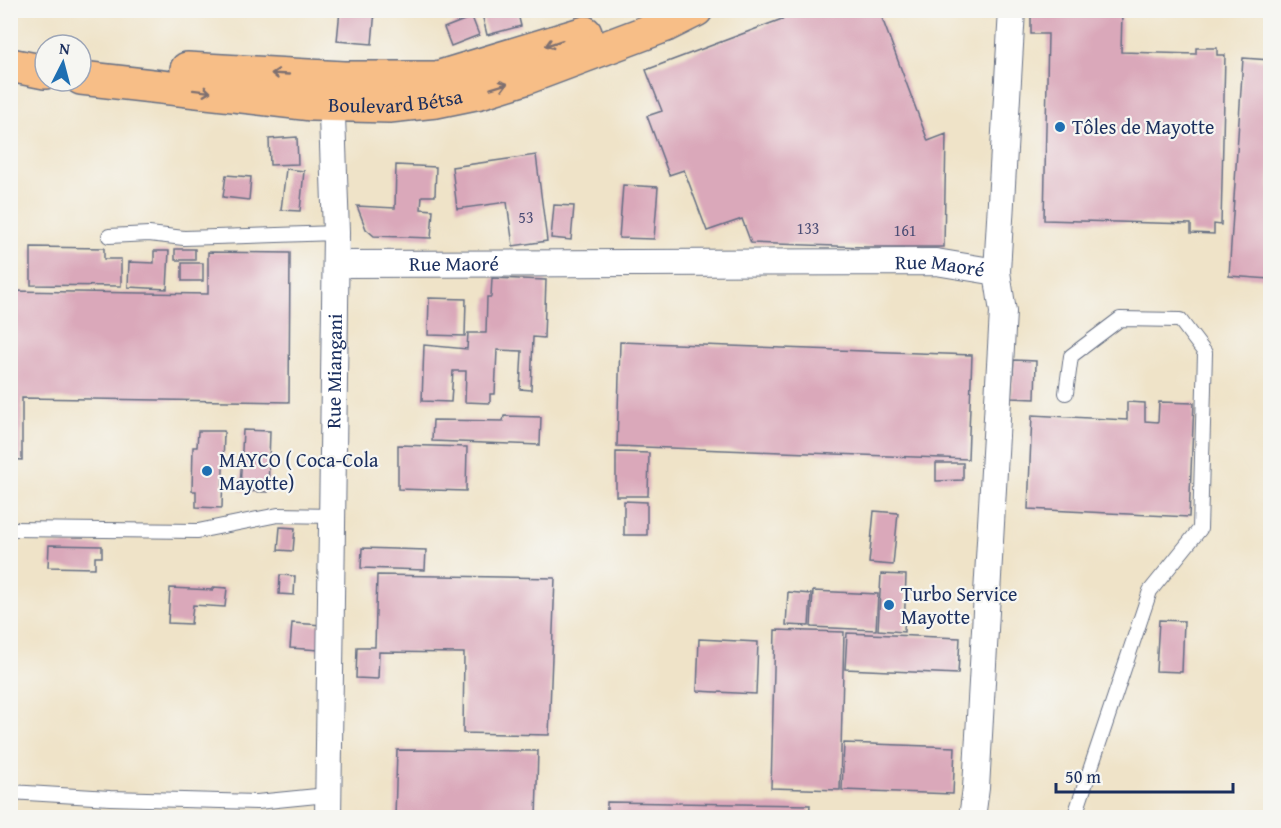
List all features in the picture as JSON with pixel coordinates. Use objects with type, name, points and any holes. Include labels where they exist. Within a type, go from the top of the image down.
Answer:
[{"type":"main road","name":"Boulevard Bétsa","points":[[93,79],[360,93],[437,78],[531,51],[649,10]]},
{"type":"main road","name":"Boulevard Bétsa","points":[[93,63],[332,91],[401,105],[480,92],[525,78],[666,25],[696,10]]},
{"type":"street","points":[[998,272],[1011,10]]},
{"type":"street","name":"Rue Miangani","points":[[328,806],[336,264],[332,91]]},
{"type":"street","name":"Rue Maoré","points":[[336,264],[936,262],[998,272],[1003,312],[976,788],[972,818]]},
{"type":"lane","points":[[109,236],[150,234],[184,238],[336,233]]},
{"type":"lane","points":[[1066,393],[1071,356],[1120,319],[1180,320],[1205,353],[1200,529],[1150,591],[1074,818]]},
{"type":"lane","points":[[10,529],[198,531],[278,515],[333,516]]},
{"type":"lane","points":[[10,792],[328,806]]},
{"type":"building","points":[[340,10],[375,10],[372,44],[337,41]]},
{"type":"building","points":[[481,10],[517,10],[521,26],[487,35]]},
{"type":"building","points":[[806,10],[879,10],[928,141],[946,134],[944,247],[751,243],[742,219],[707,231],[684,170],[669,175],[647,116],[662,111],[646,70]]},
{"type":"building","points":[[1031,10],[1122,12],[1121,52],[1196,54],[1196,48],[1217,48],[1217,55],[1225,55],[1221,225],[1214,224],[1214,234],[1191,233],[1191,224],[1044,220],[1048,34],[1031,34]]},
{"type":"building","points":[[472,17],[479,35],[451,46],[444,28]]},
{"type":"building","points":[[1243,58],[1270,60],[1270,279],[1229,276]]},
{"type":"building","points":[[297,137],[298,164],[270,165],[269,139]]},
{"type":"building","points":[[536,155],[547,241],[513,246],[507,202],[457,209],[452,167]]},
{"type":"building","points":[[396,165],[436,167],[435,196],[422,196],[421,209],[433,210],[431,238],[374,236],[366,229],[357,206],[395,208]]},
{"type":"building","points":[[286,169],[304,171],[300,211],[281,210]]},
{"type":"building","points":[[226,175],[251,177],[249,200],[223,197]]},
{"type":"building","points":[[623,185],[658,187],[654,239],[619,238]]},
{"type":"building","points":[[554,205],[574,206],[571,240],[551,238]]},
{"type":"building","points":[[10,245],[15,247],[16,254],[10,259]]},
{"type":"building","points":[[31,247],[104,248],[104,259],[121,259],[121,286],[31,285]]},
{"type":"building","points":[[175,249],[195,249],[195,260],[175,260]]},
{"type":"building","points":[[154,251],[169,251],[167,289],[128,287],[129,262],[154,263]]},
{"type":"building","points":[[208,252],[290,253],[289,402],[22,398],[22,460],[10,459],[10,291],[208,294]]},
{"type":"building","points":[[182,263],[203,263],[203,281],[182,281]]},
{"type":"building","points":[[492,278],[546,280],[544,338],[533,337],[531,390],[520,389],[522,351],[497,350],[495,394],[490,394],[490,403],[465,402],[466,371],[453,371],[451,402],[422,401],[424,345],[467,349],[468,333],[486,333],[487,297],[491,297]]},
{"type":"building","points":[[429,298],[466,299],[465,336],[428,335]]},
{"type":"building","points":[[620,342],[972,355],[968,459],[617,446]]},
{"type":"building","points":[[1014,360],[1036,361],[1035,399],[1011,398]]},
{"type":"building","points":[[1127,402],[1145,403],[1145,421],[1158,422],[1159,402],[1194,403],[1189,517],[1028,509],[1032,415],[1127,420]]},
{"type":"building","points":[[504,416],[541,417],[540,445],[432,441],[433,420],[503,421]]},
{"type":"building","points":[[243,430],[270,431],[268,492],[240,491]]},
{"type":"building","points":[[198,431],[224,431],[222,508],[196,507],[196,491],[192,491],[193,447],[197,447]]},
{"type":"building","points":[[398,445],[467,447],[466,491],[398,489]]},
{"type":"building","points":[[616,452],[649,453],[648,496],[616,496]]},
{"type":"building","points":[[936,463],[963,463],[963,480],[936,481]]},
{"type":"building","points":[[624,501],[647,502],[647,535],[624,535]]},
{"type":"building","points":[[874,511],[898,513],[893,565],[869,563]]},
{"type":"building","points":[[280,527],[295,528],[293,551],[278,550]]},
{"type":"building","points":[[49,545],[102,546],[102,557],[95,557],[95,568],[48,567]]},
{"type":"building","points":[[362,548],[426,550],[425,570],[361,568]]},
{"type":"building","points":[[881,574],[906,575],[904,632],[878,630]]},
{"type":"building","points":[[280,575],[295,576],[294,595],[279,594]]},
{"type":"building","points":[[377,575],[555,578],[549,735],[463,733],[464,653],[379,652],[378,679],[356,678],[357,647],[375,647]]},
{"type":"building","points":[[213,587],[227,588],[225,607],[193,605],[191,624],[168,623],[170,588],[213,590]]},
{"type":"building","points":[[813,591],[878,594],[876,630],[811,627]]},
{"type":"building","points":[[788,592],[811,594],[809,626],[786,625]]},
{"type":"building","points":[[1159,620],[1184,621],[1182,672],[1156,671]]},
{"type":"building","points":[[292,623],[323,625],[320,650],[290,648]]},
{"type":"building","points":[[775,630],[844,632],[840,790],[771,788]]},
{"type":"building","points":[[847,633],[960,638],[958,674],[845,669]]},
{"type":"building","points":[[699,639],[758,642],[756,694],[697,691]]},
{"type":"building","points":[[844,743],[955,747],[953,794],[842,790]]},
{"type":"building","points":[[397,750],[538,751],[536,818],[395,818]]},
{"type":"building","points":[[607,802],[810,805],[809,818],[607,818]]},
{"type":"place","name":"Tôles de Mayotte","points":[[1060,127]]},
{"type":"place","name":"MAYCO ( Coca-Cola Mayotte)","points":[[207,471]]},
{"type":"place","name":"Turbo Service Mayotte","points":[[889,605]]}]
